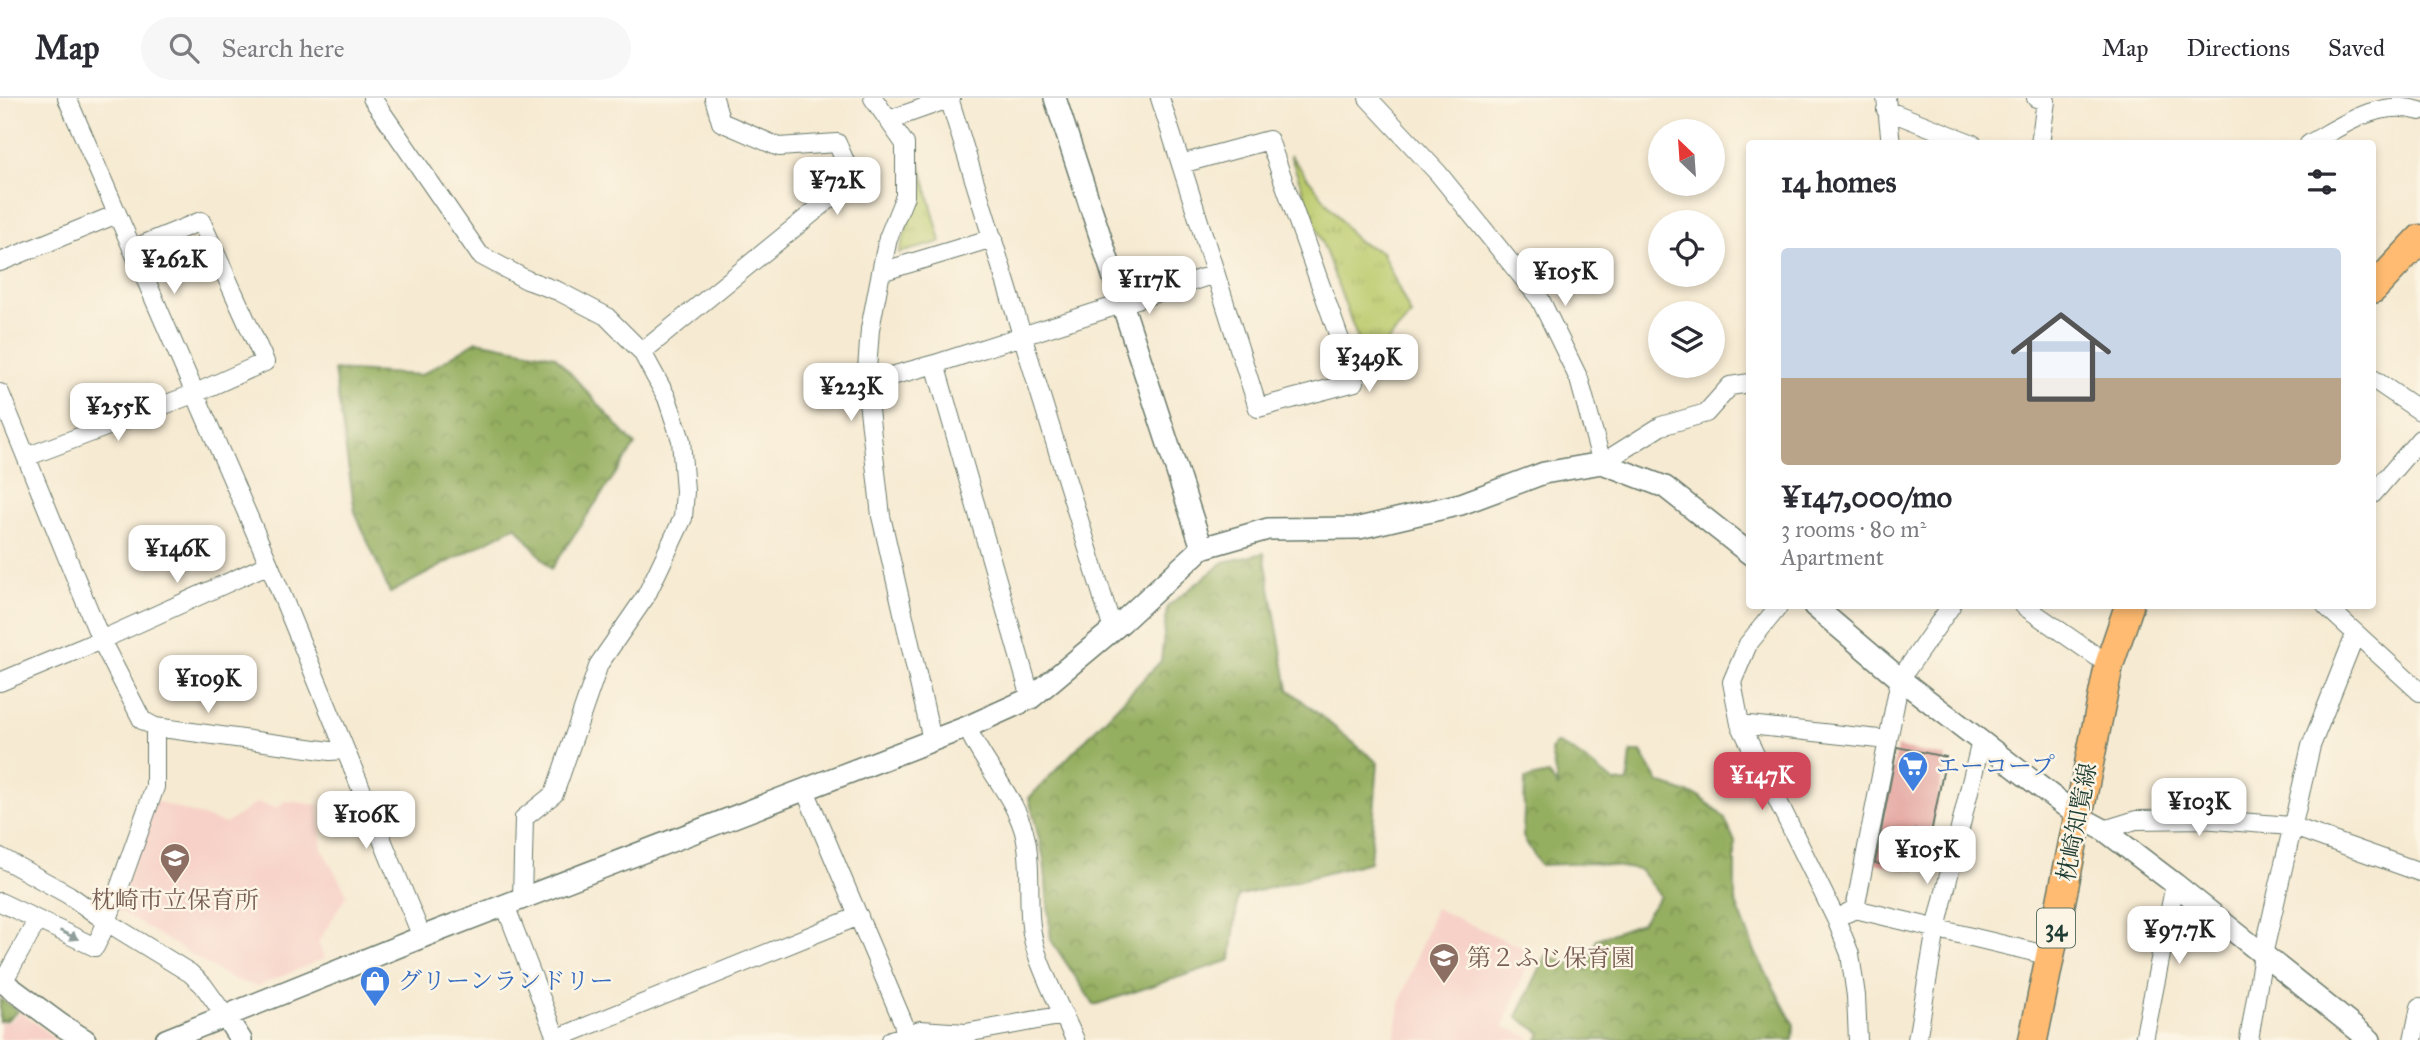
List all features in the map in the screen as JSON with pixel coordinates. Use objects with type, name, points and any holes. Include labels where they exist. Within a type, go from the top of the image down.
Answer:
[{"type":"main road","points":[[2376,286],[2420,239]]},
{"type":"main road","name":"枕崎知覧線","points":[[2033,1040],[2109,665],[2128,609]]},
{"type":"street","points":[[67,98],[269,565],[422,937]]},
{"type":"street","points":[[372,98],[480,255],[606,316],[642,352],[667,398],[681,440],[685,491],[682,518],[646,596],[599,664],[554,794],[524,818],[513,902],[556,1040],[859,916]]},
{"type":"street","points":[[642,352],[832,197],[848,168],[837,143],[779,147],[721,122],[714,98]]},
{"type":"street","points":[[873,98],[905,144],[905,196],[888,238],[870,330],[866,383],[881,516],[932,740]]},
{"type":"street","points":[[889,120],[950,98],[1113,630]]},
{"type":"street","points":[[1055,98],[1202,548]]},
{"type":"street","points":[[1160,98],[1258,408],[1355,382],[1269,140],[1181,164]]},
{"type":"street","points":[[1368,98],[1438,173],[1540,299],[1579,379],[1602,463]]},
{"type":"street","points":[[2036,98],[2046,101],[2041,140]]},
{"type":"street","points":[[1886,104],[1890,140]]},
{"type":"street","points":[[1886,104],[1964,140]]},
{"type":"street","points":[[2316,140],[2370,110],[2408,106],[2420,111]]},
{"type":"street","points":[[0,262],[117,214]]},
{"type":"street","points":[[26,457],[196,393],[265,362],[201,221],[132,249]]},
{"type":"street","points":[[881,272],[993,238]]},
{"type":"street","points":[[866,383],[1023,337],[1215,274]]},
{"type":"street","points":[[935,364],[1031,698]]},
{"type":"street","points":[[2376,381],[2420,411]]},
{"type":"street","points":[[166,1040],[422,937],[932,740],[1031,698],[1113,630],[1202,548],[1268,529],[1359,528],[1461,503],[1544,473],[1602,463],[1661,426],[1706,413],[1730,386],[1746,384]]},
{"type":"street","points":[[0,393],[100,640],[142,720],[155,727],[330,751],[345,750]]},
{"type":"street","points":[[2376,490],[2420,439]]},
{"type":"street","points":[[1602,463],[1665,487],[1746,551]]},
{"type":"street","points":[[0,682],[269,565]]},
{"type":"street","points":[[1777,609],[1748,644],[1732,682],[1740,724],[1836,919],[1850,954],[1856,996],[1857,1040]]},
{"type":"street","points":[[1818,609],[1900,679],[2078,817],[2105,830],[2370,1040]]},
{"type":"street","points":[[1855,909],[1900,679],[1949,609]]},
{"type":"street","points":[[2028,609],[2109,665]]},
{"type":"street","points":[[2329,609],[2420,692]]},
{"type":"street","points":[[2249,1040],[2263,955],[2311,746],[2355,635]]},
{"type":"street","points":[[1740,724],[1888,740]]},
{"type":"street","points":[[967,726],[976,748],[1014,807],[1026,840],[1035,948],[1075,1040]]},
{"type":"street","points":[[0,902],[95,947],[107,922],[155,787],[155,727]]},
{"type":"street","points":[[1917,1040],[1936,929],[1981,741]]},
{"type":"street","points":[[805,790],[859,916],[901,1038],[920,1030],[966,1033],[1064,1015]]},
{"type":"street","points":[[2105,830],[2136,820],[2201,819],[2291,826],[2420,872]]},
{"type":"street","points":[[0,857],[69,895],[107,922],[190,973],[203,985],[241,1040]]},
{"type":"street","points":[[2144,1040],[2175,884]]},
{"type":"street","points":[[1836,919],[1855,909],[2050,956]]},
{"type":"street","points":[[37,921],[2,981],[85,1040]]},
{"type":"street","points":[[2413,1040],[2420,1007]]},
{"type":"shaded area","points":[[155,801],[226,824],[256,803],[277,808],[285,801],[318,805],[322,849],[347,894],[318,943],[325,958],[258,986],[231,979],[117,909]]},
{"type":"shaded area","points":[[1435,908],[1532,952],[1503,1026],[1531,1038],[1394,1040],[1401,1000]]},
{"type":"shaded area","points":[[22,1012],[55,1040],[0,1040],[0,1023],[8,1022]]},
{"type":"green space","points":[[1290,155],[1357,241],[1382,252],[1411,315],[1367,364]]},
{"type":"green space","points":[[920,163],[941,242],[899,253],[913,205]]},
{"type":"green space","points":[[477,341],[555,356],[635,445],[551,569],[516,526],[390,593],[355,512],[334,370],[421,375]]},
{"type":"green space","points":[[1264,553],[1288,689],[1378,763],[1370,862],[1238,896],[1231,960],[1094,1005],[1051,940],[1044,859],[1029,798],[1161,661],[1167,607],[1224,562]]},
{"type":"green space","points":[[1556,743],[1573,751],[1616,783],[1628,782],[1631,752],[1641,752],[1659,783],[1700,797],[1724,817],[1735,842],[1735,900],[1756,954],[1794,1025],[1793,1040],[1537,1040],[1541,1033],[1517,1017],[1546,955],[1587,970],[1597,939],[1641,923],[1660,896],[1640,870],[1593,863],[1540,865],[1523,837],[1525,779],[1548,774],[1558,788],[1551,751]]},
{"type":"green space","points":[[0,999],[18,1011],[7,1020],[0,1021]]},
{"type":"building","name":"エーコープ","points":[[1897,747],[1946,757],[1931,833],[1916,830],[1908,870],[1875,863]]},
{"type":"place","name":"エーコープ","points":[[1913,793]]},
{"type":"place","name":"枕崎市立保育所","points":[[175,885]]},
{"type":"place","name":"第２ふじ保育園","points":[[1444,985]]},
{"type":"place","name":"グリーンランドリー","points":[[375,1008]]}]
